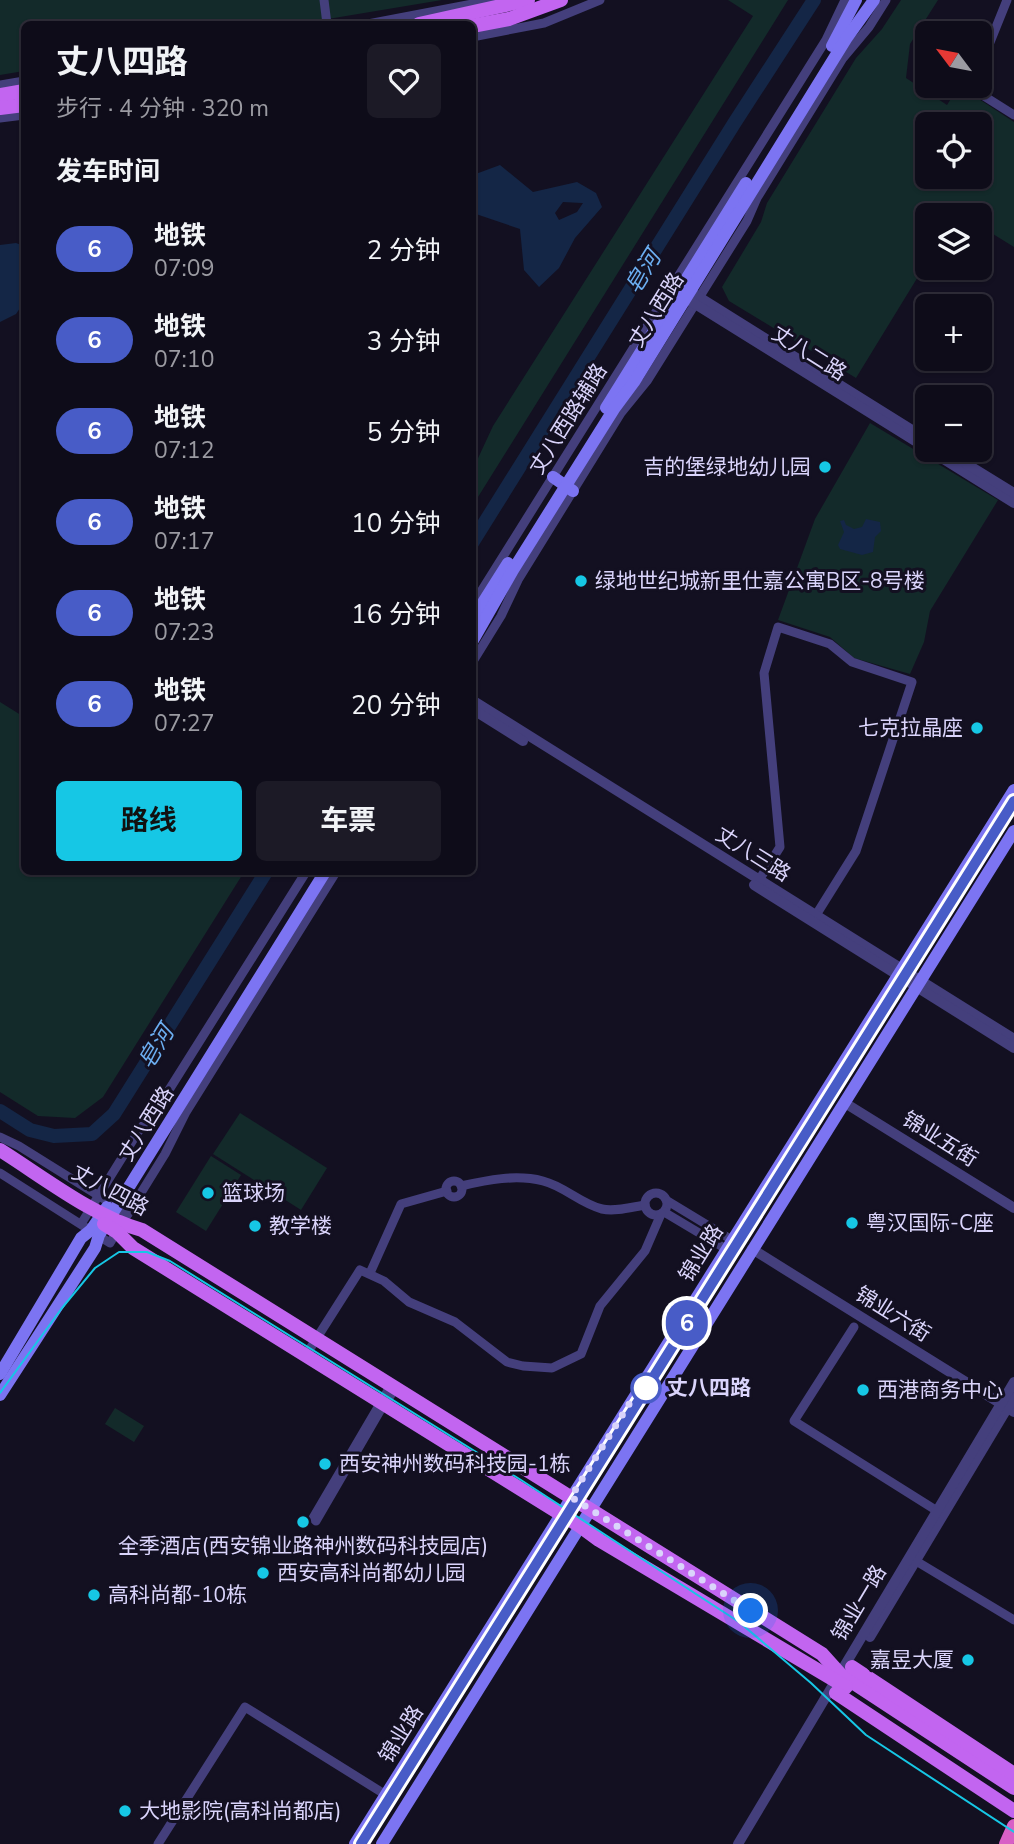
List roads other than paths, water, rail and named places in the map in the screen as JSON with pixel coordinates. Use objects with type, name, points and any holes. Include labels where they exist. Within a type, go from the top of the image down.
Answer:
[{"type":"highway","points":[[1006,1844],[1014,1826]]},
{"type":"main road","points":[[433,21],[528,0]]},
{"type":"main road","points":[[476,25],[509,19],[561,0]]},
{"type":"main road","name":"丈八西路","points":[[685,293],[840,33],[856,0]]},
{"type":"main road","name":"丈八西路","points":[[476,614],[563,484],[846,39],[874,0]]},
{"type":"main road","points":[[0,95],[21,92]]},
{"type":"main road","points":[[0,108],[21,105]]},
{"type":"main road","name":"丈八西路","points":[[476,635],[563,484]]},
{"type":"main road","name":"锦业路","points":[[355,1844],[1014,790]]},
{"type":"main road","name":"锦业路","points":[[382,1844],[1014,831]]},
{"type":"main road","name":"丈八西路","points":[[0,1395],[96,1248],[104,1219],[314,875]]},
{"type":"main road","name":"丈八西路","points":[[0,1374],[80,1238],[104,1219],[323,875]]},
{"type":"main road","name":"丈八四路","points":[[0,1150],[104,1219],[133,1248],[599,1540],[812,1669],[842,1679],[1014,1797]]},
{"type":"main road","name":"丈八四路","points":[[0,1159],[104,1219],[142,1230],[822,1654],[842,1679]]},
{"type":"main road","points":[[842,1679],[1014,1774]]},
{"type":"main road","points":[[842,1679],[1014,1811]]},
{"type":"main road","name":"丈八四路","points":[[887,1709],[1014,1788]]},
{"type":"street","points":[[324,0],[327,21]]},
{"type":"street","points":[[384,21],[493,0]]},
{"type":"street","points":[[476,36],[544,23],[600,0]]},
{"type":"street","name":"丈八西路辅路","points":[[476,601],[563,484],[685,293],[826,40],[845,0]]},
{"type":"street","name":"丈八西路辅路","points":[[685,293],[747,221],[757,198],[843,58],[869,27],[886,0]]},
{"type":"street","points":[[992,37],[1007,0]]},
{"type":"street","points":[[0,85],[21,82]]},
{"type":"street","points":[[988,98],[1014,115]]},
{"type":"street","points":[[0,118],[21,115]]},
{"type":"street","name":"丈八二路","points":[[685,293],[915,431]]},
{"type":"street","name":"丈八二路","points":[[685,293],[915,441]]},
{"type":"street","name":"丈八二路","points":[[949,462],[1014,503]]},
{"type":"street","points":[[964,462],[1014,493]]},
{"type":"street","name":"丈八西路辅路","points":[[476,657],[501,616],[563,484]]},
{"type":"street","points":[[759,880],[780,847],[764,673],[778,627],[830,644],[852,662],[912,682],[856,851],[816,915]]},
{"type":"street","name":"丈八三路","points":[[476,703],[816,915],[900,973]]},
{"type":"street","name":"丈八三路","points":[[476,711],[900,973],[1014,1040]]},
{"type":"street","points":[[104,1219],[138,1132],[162,1101],[304,875]]},
{"type":"street","points":[[104,1219],[165,1154],[186,1112],[334,875]]},
{"type":"street","name":"丈八三路","points":[[919,984],[1014,1048]]},
{"type":"street","name":"锦业五街","points":[[845,1103],[1014,1208]]},
{"type":"street","points":[[0,1137],[19,1146],[104,1219]]},
{"type":"street","points":[[0,1173],[104,1219]]},
{"type":"street","points":[[370,1273],[401,1204],[447,1191],[452,1196],[457,1196],[461,1194],[461,1186],[482,1181],[523,1178],[557,1186],[603,1210],[645,1205]]},
{"type":"street","points":[[652,1194],[660,1194],[729,1245],[662,1213],[653,1215],[645,1205],[646,1199],[652,1194]]},
{"type":"street","points":[[306,1355],[360,1270],[384,1281],[409,1302],[455,1322],[507,1362],[552,1368],[581,1354],[600,1306],[645,1251],[667,1205],[666,1200]]},
{"type":"street","name":"锦业六街","points":[[752,1249],[1008,1408]]},
{"type":"street","points":[[854,1327],[794,1421],[940,1513]]},
{"type":"street","name":"锦业一路","points":[[1008,1408],[1014,1382]]},
{"type":"street","points":[[383,1403],[316,1521],[313,1518],[383,1403],[394,1387]]},
{"type":"street","name":"锦业一路","points":[[746,1844],[940,1513],[1014,1397]]},
{"type":"street","name":"锦业一路","points":[[738,1844],[916,1561],[940,1513]]},
{"type":"street","points":[[916,1561],[1014,1620]]},
{"type":"street","points":[[158,1844],[245,1707],[386,1795]]},
{"type":"water","points":[[500,165],[533,192],[577,182],[596,193],[602,207],[575,238],[559,268],[539,287],[524,270],[520,229],[476,214],[476,174]],"holes":[[[563,202],[583,203],[577,212],[559,220],[555,213]]]},
{"type":"water","points":[[0,245],[21,245],[21,306],[16,314],[0,322]]},
{"type":"water","points":[[866,519],[880,522],[881,531],[875,537],[873,552],[862,555],[840,549],[838,545],[844,532],[840,521],[844,520],[846,525],[854,529],[862,527]]},
{"type":"waterway","name":"皂河","points":[[476,537],[814,0]]},
{"type":"waterway","name":"皂河","points":[[0,1111],[30,1130],[54,1136],[92,1134],[114,1114],[264,875]]},
{"type":"tram line","points":[[0,1393],[95,1268],[119,1252],[147,1252],[170,1261],[521,1480],[739,1622],[811,1683],[866,1735],[1014,1832]]},
{"type":"metro line","name":"6","points":[[361,1844],[1014,801]]},
{"type":"place","name":"吉的堡绿地幼儿园","points":[[825,467]]},
{"type":"place","name":"绿地世纪城新里仕嘉公寓B区-8号楼","points":[[581,581]]},
{"type":"place","name":"七克拉晶座","points":[[977,728]]},
{"type":"place","name":"篮球场","points":[[208,1193]]},
{"type":"place","name":"粤汉国际-C座","points":[[852,1223]]},
{"type":"place","name":"教学楼","points":[[255,1226]]},
{"type":"place","name":"丈八四路","points":[[646,1388]]},
{"type":"place","name":"西港商务中心","points":[[863,1390]]},
{"type":"place","name":"西安神州数码科技园-1栋","points":[[325,1464]]},
{"type":"place","name":"全季酒店(西安锦业路神州数码科技园店)","points":[[303,1522]]},
{"type":"place","name":"西安高科尚都幼儿园","points":[[263,1573]]},
{"type":"place","name":"高科尚都-10栋","points":[[94,1595]]},
{"type":"place","name":"嘉昱大厦","points":[[968,1660]]},
{"type":"place","name":"大地影院(高科尚都店)","points":[[125,1811]]}]
